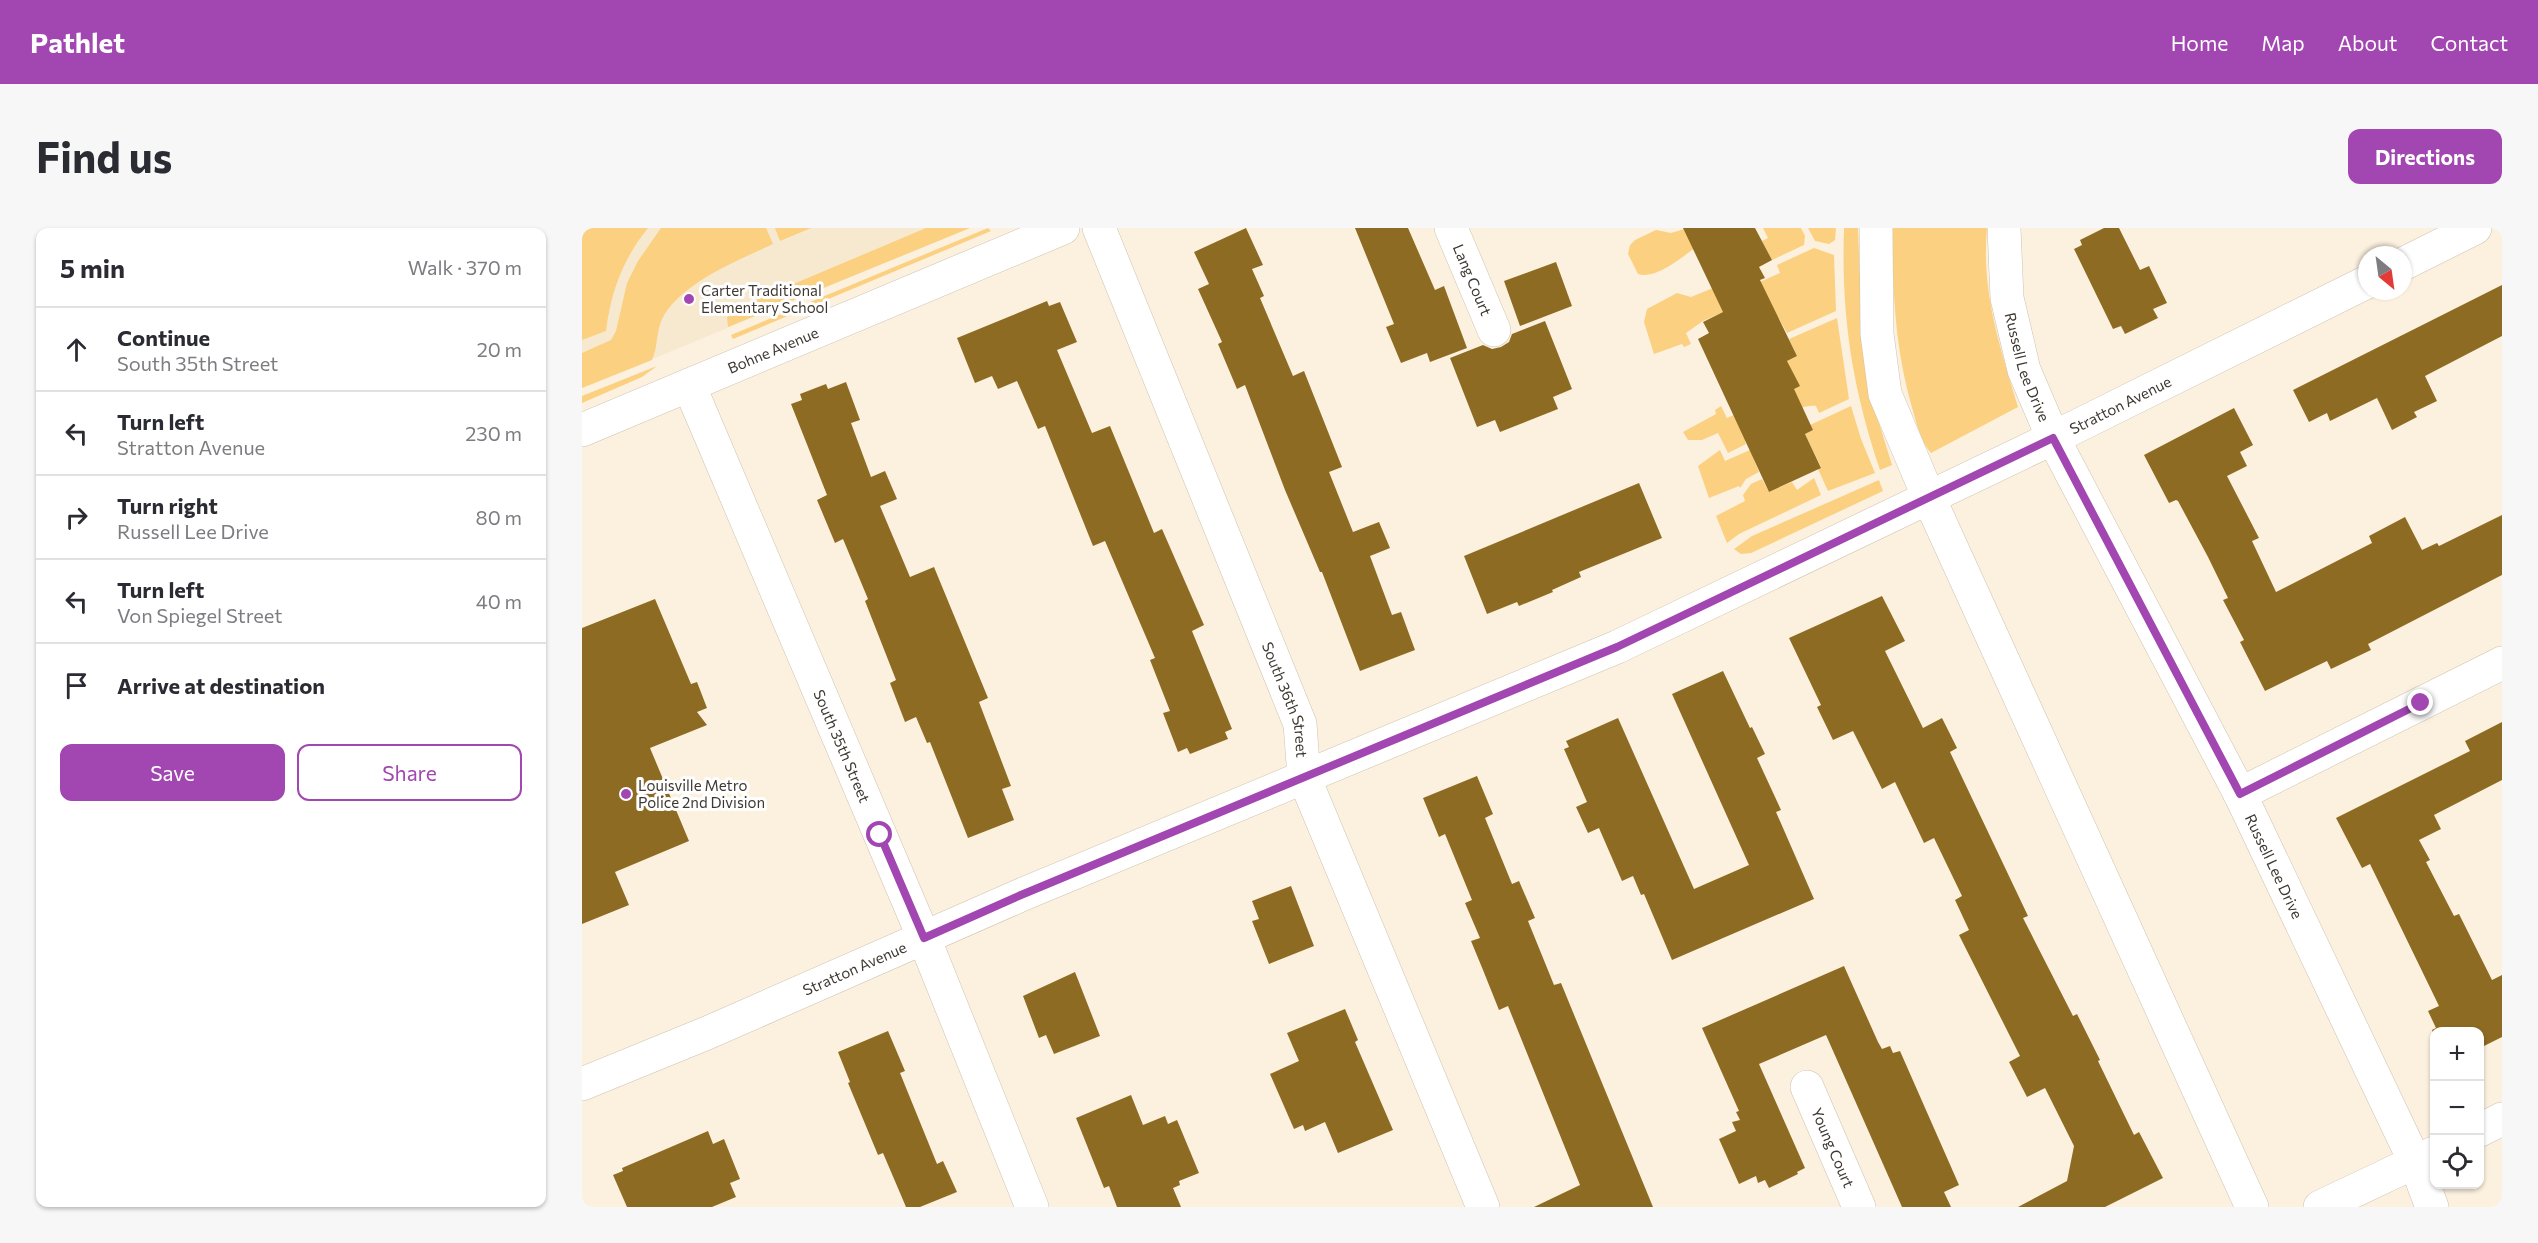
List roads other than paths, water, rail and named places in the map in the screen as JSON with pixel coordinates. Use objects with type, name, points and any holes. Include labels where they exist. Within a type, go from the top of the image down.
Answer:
[{"type":"street","name":"Bohne Avenue","points":[[582,430],[1063,228]]},
{"type":"street","name":"South 36th Street","points":[[1099,228],[1300,724],[1304,777],[1483,1207]]},
{"type":"street","name":"Lang Court","points":[[1451,228],[1494,330]]},
{"type":"street","points":[[1876,228],[1877,334],[1885,394],[1929,498],[2252,1207]]},
{"type":"street","name":"Russell Lee Drive","points":[[2004,228],[2007,298],[2024,370],[2053,438],[2240,794],[2425,1158],[2432,1207]]},
{"type":"street","points":[[2412,260],[2475,228]]},
{"type":"street","name":"Stratton Avenue","points":[[582,1084],[707,1033],[1021,895],[1617,647],[2053,438],[2358,286]]},
{"type":"street","name":"South 35th Street","points":[[689,384],[924,938],[1032,1207]]},
{"type":"street","points":[[2240,794],[2502,663]]},
{"type":"street","name":"Young Court","points":[[1807,1088],[1859,1207]]},
{"type":"street","points":[[2484,1128],[2502,1119]]},
{"type":"street","points":[[2320,1207],[2425,1158]]},
{"type":"place","name":"Carter Traditional Elementary School","points":[[689,299]]},
{"type":"place","name":"Louisville Metro Police 2nd Division","points":[[626,794]]}]
